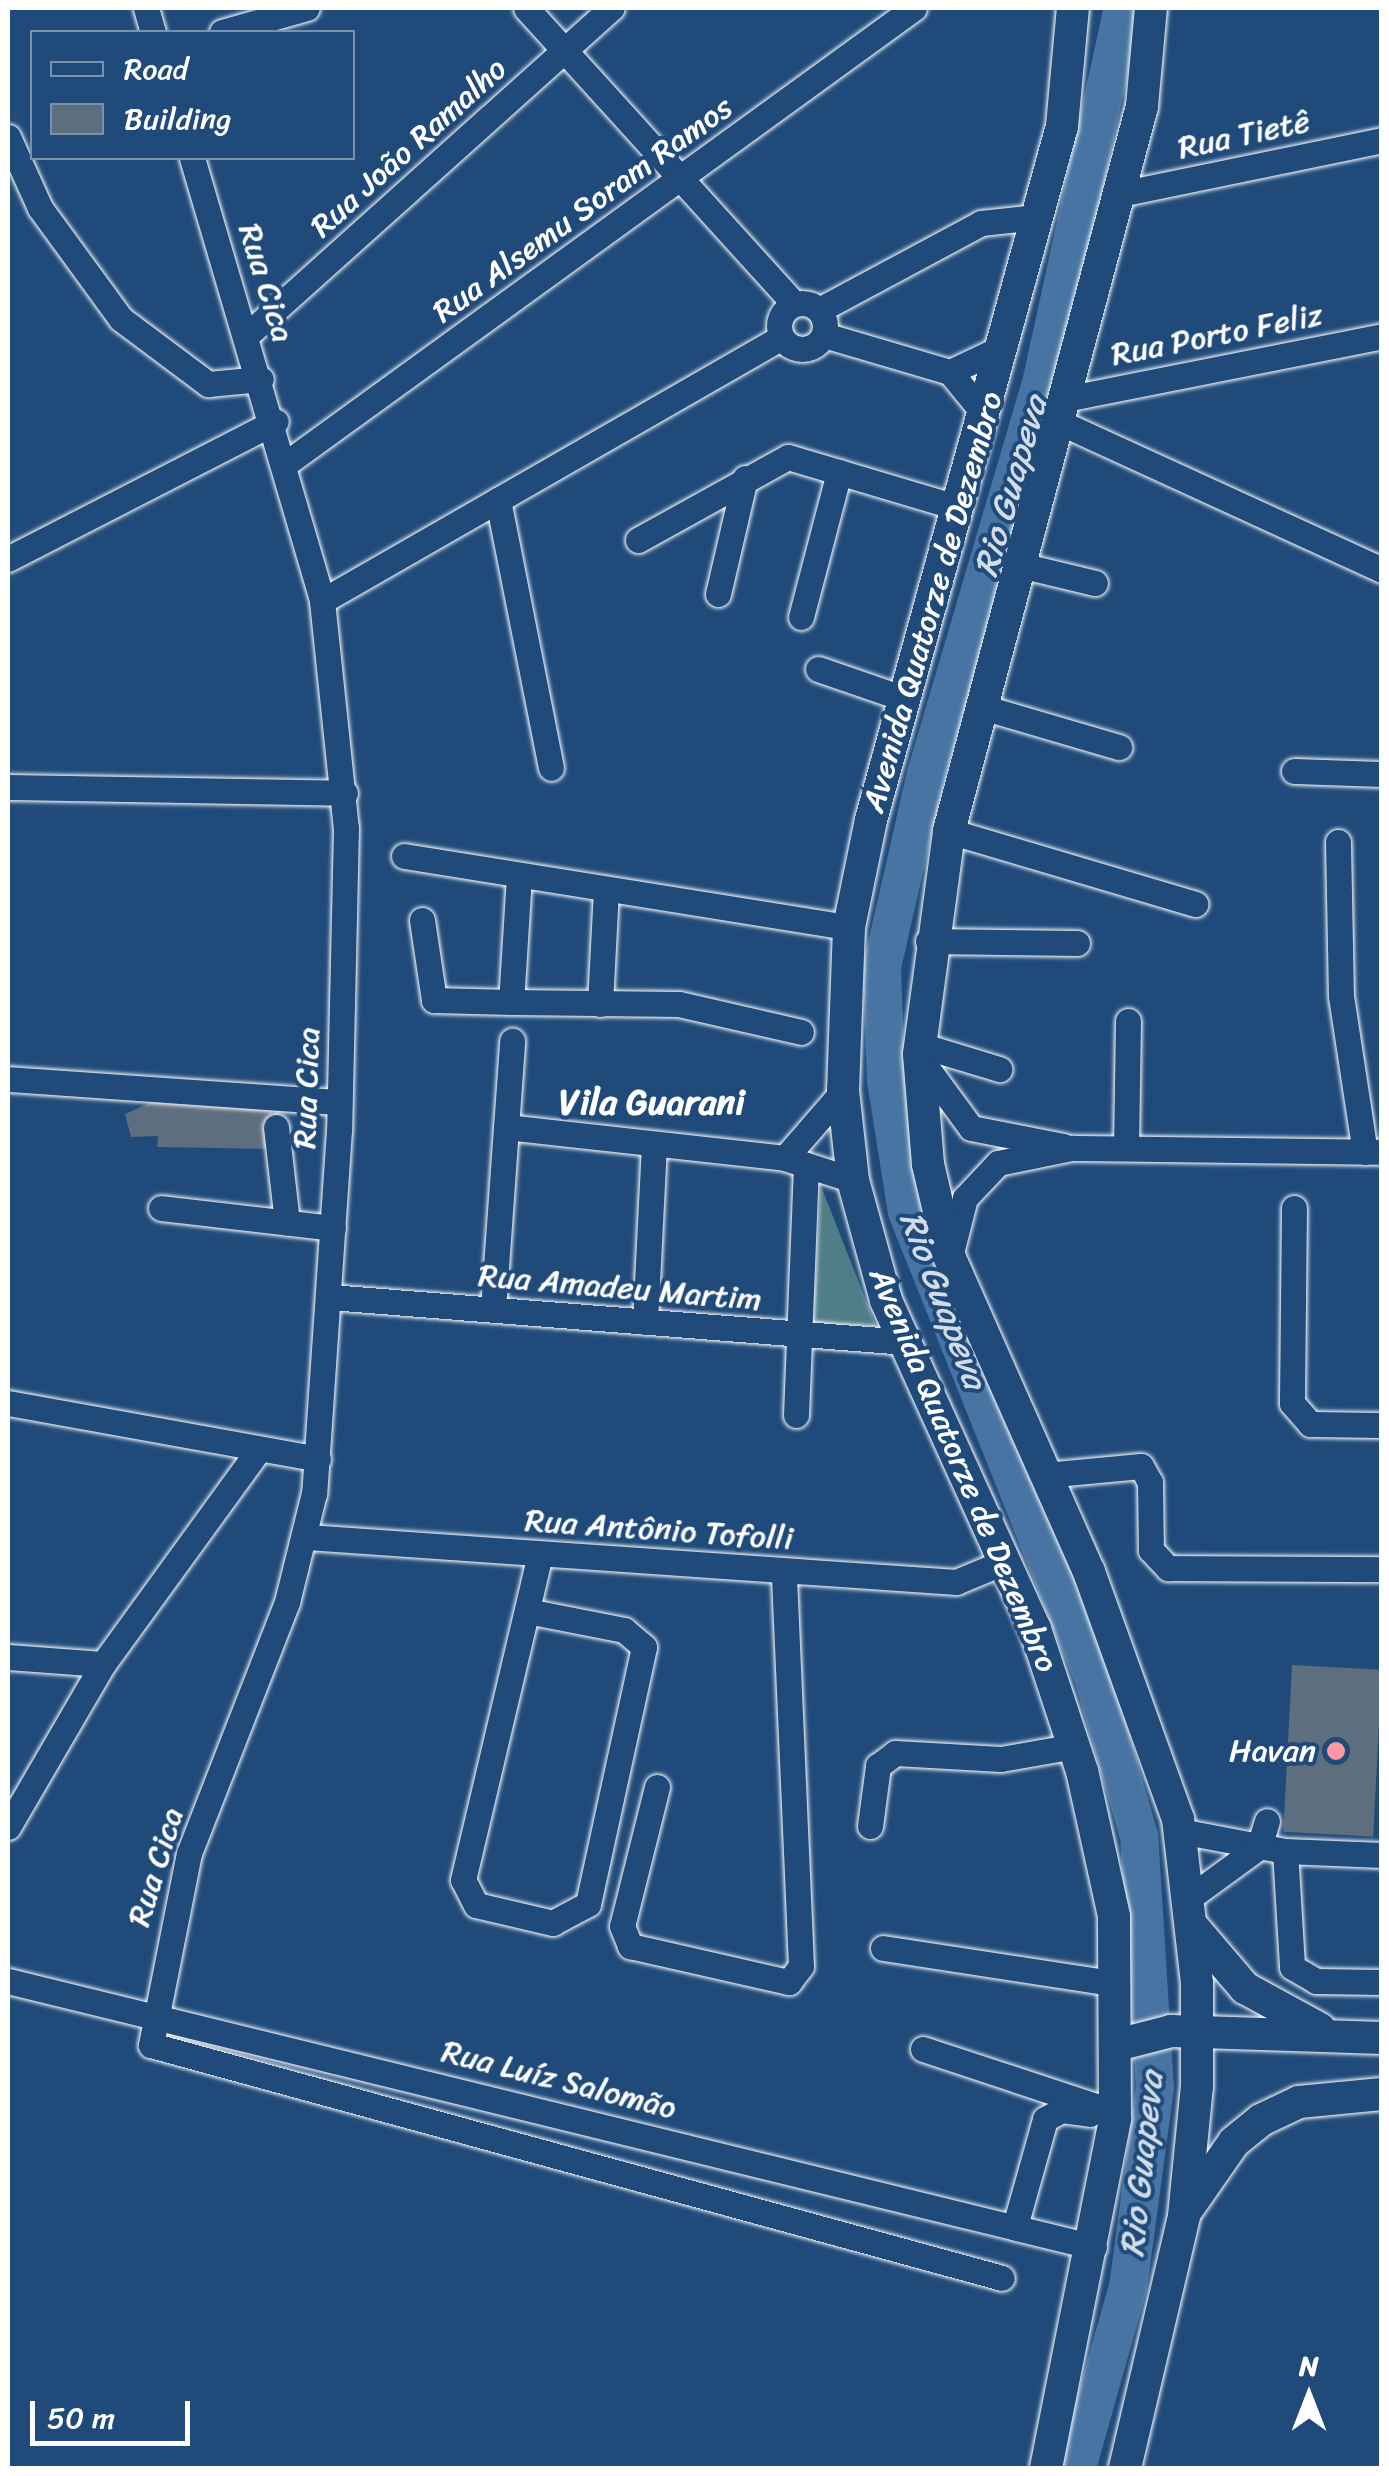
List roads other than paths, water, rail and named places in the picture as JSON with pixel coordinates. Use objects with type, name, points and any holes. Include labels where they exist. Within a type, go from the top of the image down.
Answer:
[{"type":"main road","name":"Avenida Quatorze de Dezembro","points":[[1046,2468],[1094,2248],[1127,2039],[1117,1984],[1114,1916],[1075,1746],[1004,1562],[906,1342],[854,1180],[843,1091],[849,928],[905,699],[1062,126],[1073,8]]},
{"type":"main road","name":"Avenida Quatorze de Dezembro","points":[[1125,2468],[1184,2216],[1184,2031],[1191,1912],[1180,1831],[1157,1741],[950,1258],[928,1164],[919,1050],[928,941],[949,831],[1142,106],[1151,8]]},
{"type":"main road","points":[[1191,1912],[1246,1988],[1338,2037]]},
{"type":"main road","points":[[1127,2039],[1184,2031],[1382,2038]]},
{"type":"main road","points":[[1184,2216],[1234,2142],[1261,2120],[1300,2102],[1382,2094]]},
{"type":"street","points":[[229,30],[307,8]]},
{"type":"street","points":[[526,8],[676,184],[812,316],[950,372],[985,415]]},
{"type":"street","name":"Rua João Ramalho","points":[[248,334],[612,8]]},
{"type":"street","name":"Rua Alsemu Soram Ramos","points":[[288,462],[914,8]]},
{"type":"street","points":[[8,137],[40,208],[121,318],[208,384],[261,379]]},
{"type":"street","name":"Rua Tietê","points":[[1120,194],[1382,140]]},
{"type":"street","name":"Rua Cica","points":[[152,2014],[189,1853],[307,1537],[318,1459],[330,1297],[339,1102],[345,793],[322,601],[276,421],[193,160]]},
{"type":"street","points":[[782,337],[780,318],[812,316],[981,223],[1037,217]]},
{"type":"street","points":[[782,337],[804,349],[812,316]]},
{"type":"street","name":"Rua Porto Feliz","points":[[1062,411],[1382,336]]},
{"type":"street","points":[[322,601],[782,337]]},
{"type":"street","points":[[950,372],[1003,348]]},
{"type":"street","points":[[1062,411],[1382,570]]},
{"type":"street","points":[[8,559],[276,421]]},
{"type":"street","points":[[638,540],[788,457],[959,508]]},
{"type":"street","points":[[801,617],[838,472]]},
{"type":"street","points":[[718,594],[745,478]]},
{"type":"street","points":[[498,500],[550,768]]},
{"type":"street","points":[[1020,565],[1095,583]]},
{"type":"street","points":[[818,668],[905,699]]},
{"type":"street","points":[[982,707],[1119,747]]},
{"type":"street","points":[[1294,770],[1382,774]]},
{"type":"street","points":[[8,787],[345,793]]},
{"type":"street","points":[[949,831],[1195,904]]},
{"type":"street","points":[[919,1050],[950,1111],[971,1128],[1072,1148],[1374,1152],[1341,996],[1338,842]]},
{"type":"street","points":[[404,856],[849,928]]},
{"type":"street","points":[[512,1002],[519,876]]},
{"type":"street","points":[[600,1004],[606,891]]},
{"type":"street","points":[[422,920],[434,1000],[679,1004],[801,1032]]},
{"type":"street","points":[[928,941],[1077,944]]},
{"type":"street","points":[[1126,1148],[1128,1021]]},
{"type":"street","points":[[493,1309],[512,1041]]},
{"type":"street","points":[[919,1050],[999,1069]]},
{"type":"street","points":[[8,1079],[339,1102]]},
{"type":"street","points":[[796,1415],[796,1163],[843,1091]]},
{"type":"street","points":[[506,1127],[796,1163],[854,1180]]},
{"type":"street","points":[[276,1128],[287,1222]]},
{"type":"street","points":[[645,1322],[654,1144]]},
{"type":"street","points":[[950,1258],[975,1180],[998,1163],[1072,1148]]},
{"type":"street","points":[[161,1208],[334,1228]]},
{"type":"street","points":[[1294,1208],[1296,1412],[1310,1424],[1382,1425]]},
{"type":"street","name":"Rua Amadeu Martim","points":[[330,1297],[906,1342]]},
{"type":"street","points":[[8,1402],[257,1452],[318,1459]]},
{"type":"street","points":[[8,1828],[102,1664],[257,1452]]},
{"type":"street","points":[[1046,1475],[1141,1466],[1150,1482],[1151,1550],[1168,1568],[1382,1569]]},
{"type":"street","name":"Rua Antônio Tofolli","points":[[307,1537],[956,1582],[1004,1562]]},
{"type":"street","points":[[527,1611],[624,1630],[644,1648],[588,1904],[553,1923],[476,1905],[463,1880],[540,1554]]},
{"type":"street","points":[[657,1787],[622,1926],[630,1946],[789,1982],[801,1966],[784,1571]]},
{"type":"street","points":[[8,1657],[102,1664]]},
{"type":"street","points":[[870,1826],[878,1766],[894,1753],[1001,1760],[1075,1746]]},
{"type":"street","points":[[1191,1912],[1259,1847],[1267,1822]]},
{"type":"street","points":[[1180,1831],[1285,1851],[1382,1855]]},
{"type":"street","points":[[1285,1851],[1292,1966],[1316,1981],[1382,1982]]},
{"type":"street","points":[[883,1948],[1117,1984]]},
{"type":"street","name":"Rua Luíz Salomão","points":[[8,1981],[1094,2248]]},
{"type":"street","points":[[152,2014],[149,2038],[162,2054],[1002,2278]]},
{"type":"street","points":[[923,2049],[1116,2115]]},
{"type":"street","points":[[1015,2226],[1052,2112],[1116,2115]]},
{"type":"waterway","name":"Rio Guapeva","points":[[1077,2468],[1128,2287],[1155,2088],[1139,1836],[1093,1677],[907,1212],[886,1081],[882,967],[926,774],[1042,379],[1123,8]]},
{"type":"place","name":"Havan","points":[[1336,1751]]},
{"type":"district","name":"Vila Guarani","points":[[652,1102]]}]
